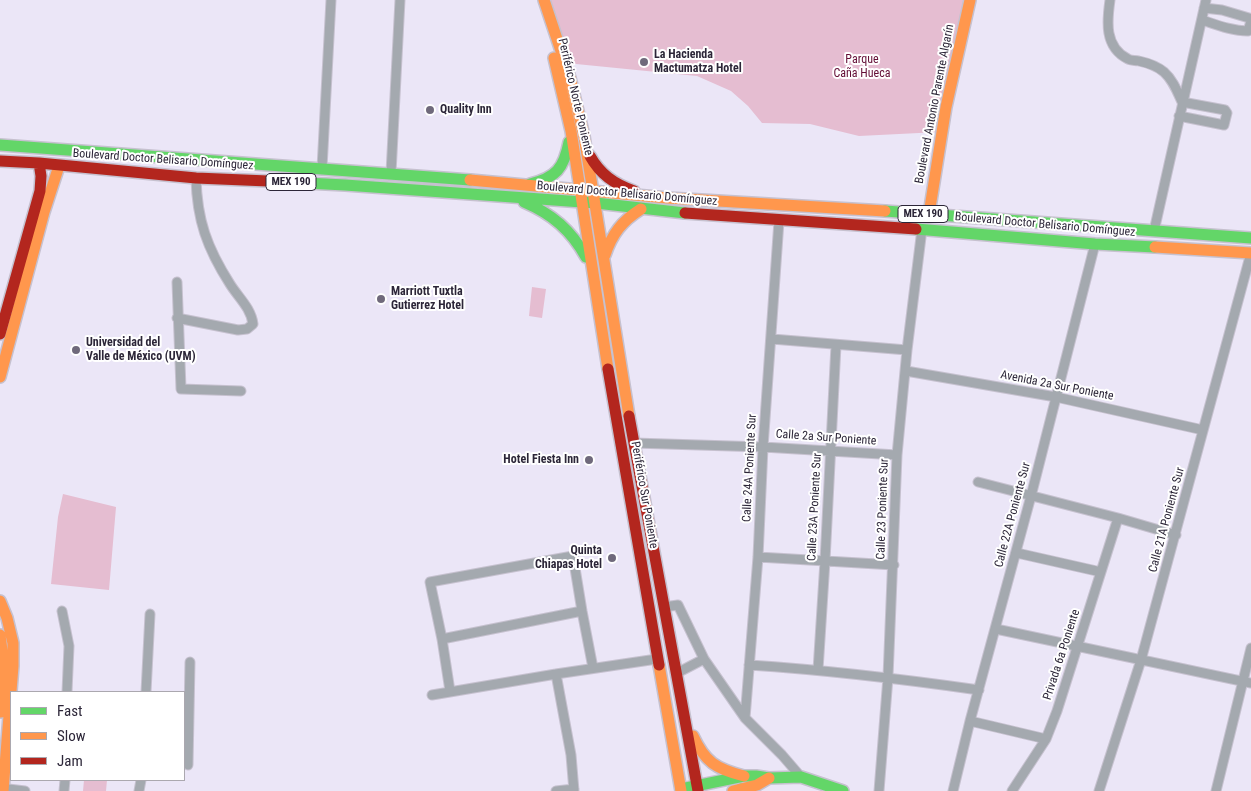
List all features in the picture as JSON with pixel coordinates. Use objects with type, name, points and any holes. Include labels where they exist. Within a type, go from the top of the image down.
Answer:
[{"type":"main road","name":"Periférico Norte Poniente","points":[[535,0],[557,69],[571,131],[581,196]]},
{"type":"main road","name":"Periférico Norte Poniente","points":[[544,0],[576,103],[595,198]]},
{"type":"main road","name":"Boulevard Antonio Parente Algarín","points":[[929,214],[939,140],[970,0]]},
{"type":"main road","points":[[519,186],[535,183],[558,172],[567,156],[571,131]]},
{"type":"main road","points":[[585,143],[598,170],[608,180],[622,187],[654,197]]},
{"type":"main road","name":"Boulevard Doctor Belisario Domínguez","points":[[0,144],[322,168],[519,186],[595,198],[641,209],[779,221],[922,229],[1095,244],[1251,253]]},
{"type":"main road","name":"Boulevard Doctor Belisario Domínguez","points":[[0,161],[196,178],[345,185],[514,198],[581,196]]},
{"type":"main road","points":[[0,377],[3,335],[9,299],[40,191],[41,176],[39,163]]},
{"type":"main road","points":[[3,335],[59,166]]},
{"type":"main road","name":"Periférico Sur Poniente","points":[[581,196],[616,414],[681,790]]},
{"type":"main road","name":"Boulevard Doctor Belisario Domínguez","points":[[595,198],[654,197],[929,214],[1251,238]]},
{"type":"main road","points":[[514,198],[545,211],[572,233],[593,270]]},
{"type":"main road","name":"Periférico Sur Poniente","points":[[595,198],[603,261],[630,422],[697,788]]},
{"type":"main road","points":[[603,261],[613,232],[625,219],[641,209]]},
{"type":"main road","points":[[616,414],[624,416],[630,422]]},
{"type":"main road","points":[[625,467],[638,464]]},
{"type":"main road","points":[[0,601],[7,618],[13,644],[0,714]]},
{"type":"main road","points":[[0,635],[2,660],[7,678],[2,789]]},
{"type":"main road","points":[[685,717],[699,750],[710,765],[726,772],[744,776],[769,778],[801,777],[843,791]]},
{"type":"main road","points":[[681,790],[697,788],[744,776]]},
{"type":"main road","points":[[738,790],[757,785],[769,778]]},
{"type":"street","points":[[322,168],[331,0]]},
{"type":"street","points":[[390,174],[400,0]]},
{"type":"street","points":[[1110,0],[1107,31],[1112,43],[1128,60],[1153,65],[1164,72],[1173,82],[1182,102]]},
{"type":"street","points":[[1154,231],[1205,4],[1239,14],[1249,18],[1251,22],[1248,31],[1246,31],[1202,20]]},
{"type":"street","points":[[1179,116],[1222,125],[1225,123],[1227,113],[1225,110],[1182,102]]},
{"type":"street","points":[[177,318],[238,330],[247,329],[253,324],[252,315],[229,283],[203,229],[198,208],[196,178]]},
{"type":"street","name":"Calle 24A Poniente Sur","points":[[745,718],[758,557],[763,447],[779,221]]},
{"type":"street","name":"Calle 23 Poniente Sur","points":[[879,791],[894,565],[897,455],[907,350],[922,229]]},
{"type":"street","name":"Calle 22A Poniente Sur","points":[[953,791],[970,721],[1032,496],[1095,244]]},
{"type":"street","name":"Calle 21A Poniente Sur","points":[[1100,791],[1141,660],[1251,253]]},
{"type":"street","points":[[177,282],[181,389],[241,390]]},
{"type":"street","points":[[772,339],[907,350]]},
{"type":"street","name":"Calle 23A Poniente Sur","points":[[818,670],[836,345]]},
{"type":"street","name":"Avenida 2a Sur Poniente","points":[[906,371],[1056,397],[1203,430]]},
{"type":"street","name":"Calle 2a Sur Poniente","points":[[634,444],[763,447],[897,455]]},
{"type":"street","points":[[978,482],[1176,535]]},
{"type":"street","name":"Privada 6a Poniente","points":[[1012,791],[1046,739],[1078,647],[1118,518]]},
{"type":"street","points":[[1017,553],[1101,572]]},
{"type":"street","points":[[450,691],[442,639],[430,582],[573,556],[593,668]]},
{"type":"street","points":[[758,557],[894,565]]},
{"type":"street","points":[[664,607],[678,605],[704,659],[745,718],[801,777]]},
{"type":"street","points":[[62,611],[69,646],[68,691]]},
{"type":"street","points":[[442,639],[582,611]]},
{"type":"street","points":[[146,691],[150,614]]},
{"type":"street","points":[[996,629],[1247,683]]},
{"type":"street","points":[[1216,791],[1247,683],[1251,648]]},
{"type":"street","points":[[432,695],[658,659]]},
{"type":"street","points":[[677,673],[704,659]]},
{"type":"street","points":[[188,765],[186,716],[190,662]]},
{"type":"street","points":[[749,665],[888,677],[979,690]]},
{"type":"street","points":[[556,674],[571,755],[574,790],[556,791]]},
{"type":"street","points":[[970,721],[1046,739]]},
{"type":"street","points":[[2,789],[25,791]]},
{"type":"green space","name":"Parque Caña Hueca","points":[[548,0],[966,0],[939,132],[859,136],[810,124],[762,123],[748,106],[731,91],[697,76],[566,63]]},
{"type":"green space","points":[[532,287],[546,289],[542,318],[529,316]]},
{"type":"green space","points":[[63,494],[116,507],[109,590],[51,584],[58,517]]},
{"type":"green space","points":[[84,781],[107,781],[106,791],[83,791]]},
{"type":"traffic: fast","points":[[530,184],[546,179],[557,170],[564,159],[569,142]]},
{"type":"traffic: fast","points":[[0,145],[470,180]]},
{"type":"traffic: fast","points":[[268,181],[596,203],[685,213]]},
{"type":"traffic: fast","points":[[524,202],[560,224],[574,239],[586,257]]},
{"type":"traffic: fast","points":[[885,211],[1251,238]]},
{"type":"traffic: fast","points":[[916,229],[1095,244],[1155,247]]},
{"type":"traffic: fast","points":[[681,789],[744,776],[756,776],[769,778],[801,777],[843,791]]},
{"type":"traffic: slow","points":[[544,0],[570,78],[584,136],[629,416]]},
{"type":"traffic: slow","points":[[929,214],[946,107],[970,0]]},
{"type":"traffic: slow","points":[[554,58],[571,131],[608,369]]},
{"type":"traffic: slow","points":[[0,377],[44,212],[59,166]]},
{"type":"traffic: slow","points":[[470,180],[668,198],[885,211]]},
{"type":"traffic: slow","points":[[605,255],[619,229],[628,218],[641,209]]},
{"type":"traffic: slow","points":[[1155,247],[1251,253]]},
{"type":"traffic: slow","points":[[0,601],[7,618],[13,643],[11,691]]},
{"type":"traffic: slow","points":[[0,635],[4,666],[1,712]]},
{"type":"traffic: slow","points":[[659,665],[681,791]]},
{"type":"traffic: slow","points":[[3,791],[10,704]]},
{"type":"traffic: slow","points":[[693,736],[697,745],[712,763],[744,776]]},
{"type":"traffic: slow","points":[[733,791],[757,785],[769,778]]},
{"type":"traffic: jam","points":[[590,156],[608,178],[634,191]]},
{"type":"traffic: jam","points":[[0,161],[196,178],[268,181]]},
{"type":"traffic: jam","points":[[0,334],[40,191],[41,176],[39,163]]},
{"type":"traffic: jam","points":[[685,213],[916,229]]},
{"type":"traffic: jam","points":[[608,369],[659,665]]},
{"type":"traffic: jam","points":[[629,416],[698,791]]},
{"type":"place","name":"La Hacienda Mactumatza Hotel","points":[[644,62]]},
{"type":"place","name":"Quality Inn","points":[[430,110]]},
{"type":"place","name":"Marriott Tuxtla Gutierrez Hotel","points":[[381,299]]},
{"type":"place","name":"Universidad del Valle de México (UVM)","points":[[76,350]]},
{"type":"place","name":"Hotel Fiesta Inn","points":[[589,460]]},
{"type":"place","name":"Quinta Chiapas Hotel","points":[[612,558]]}]
